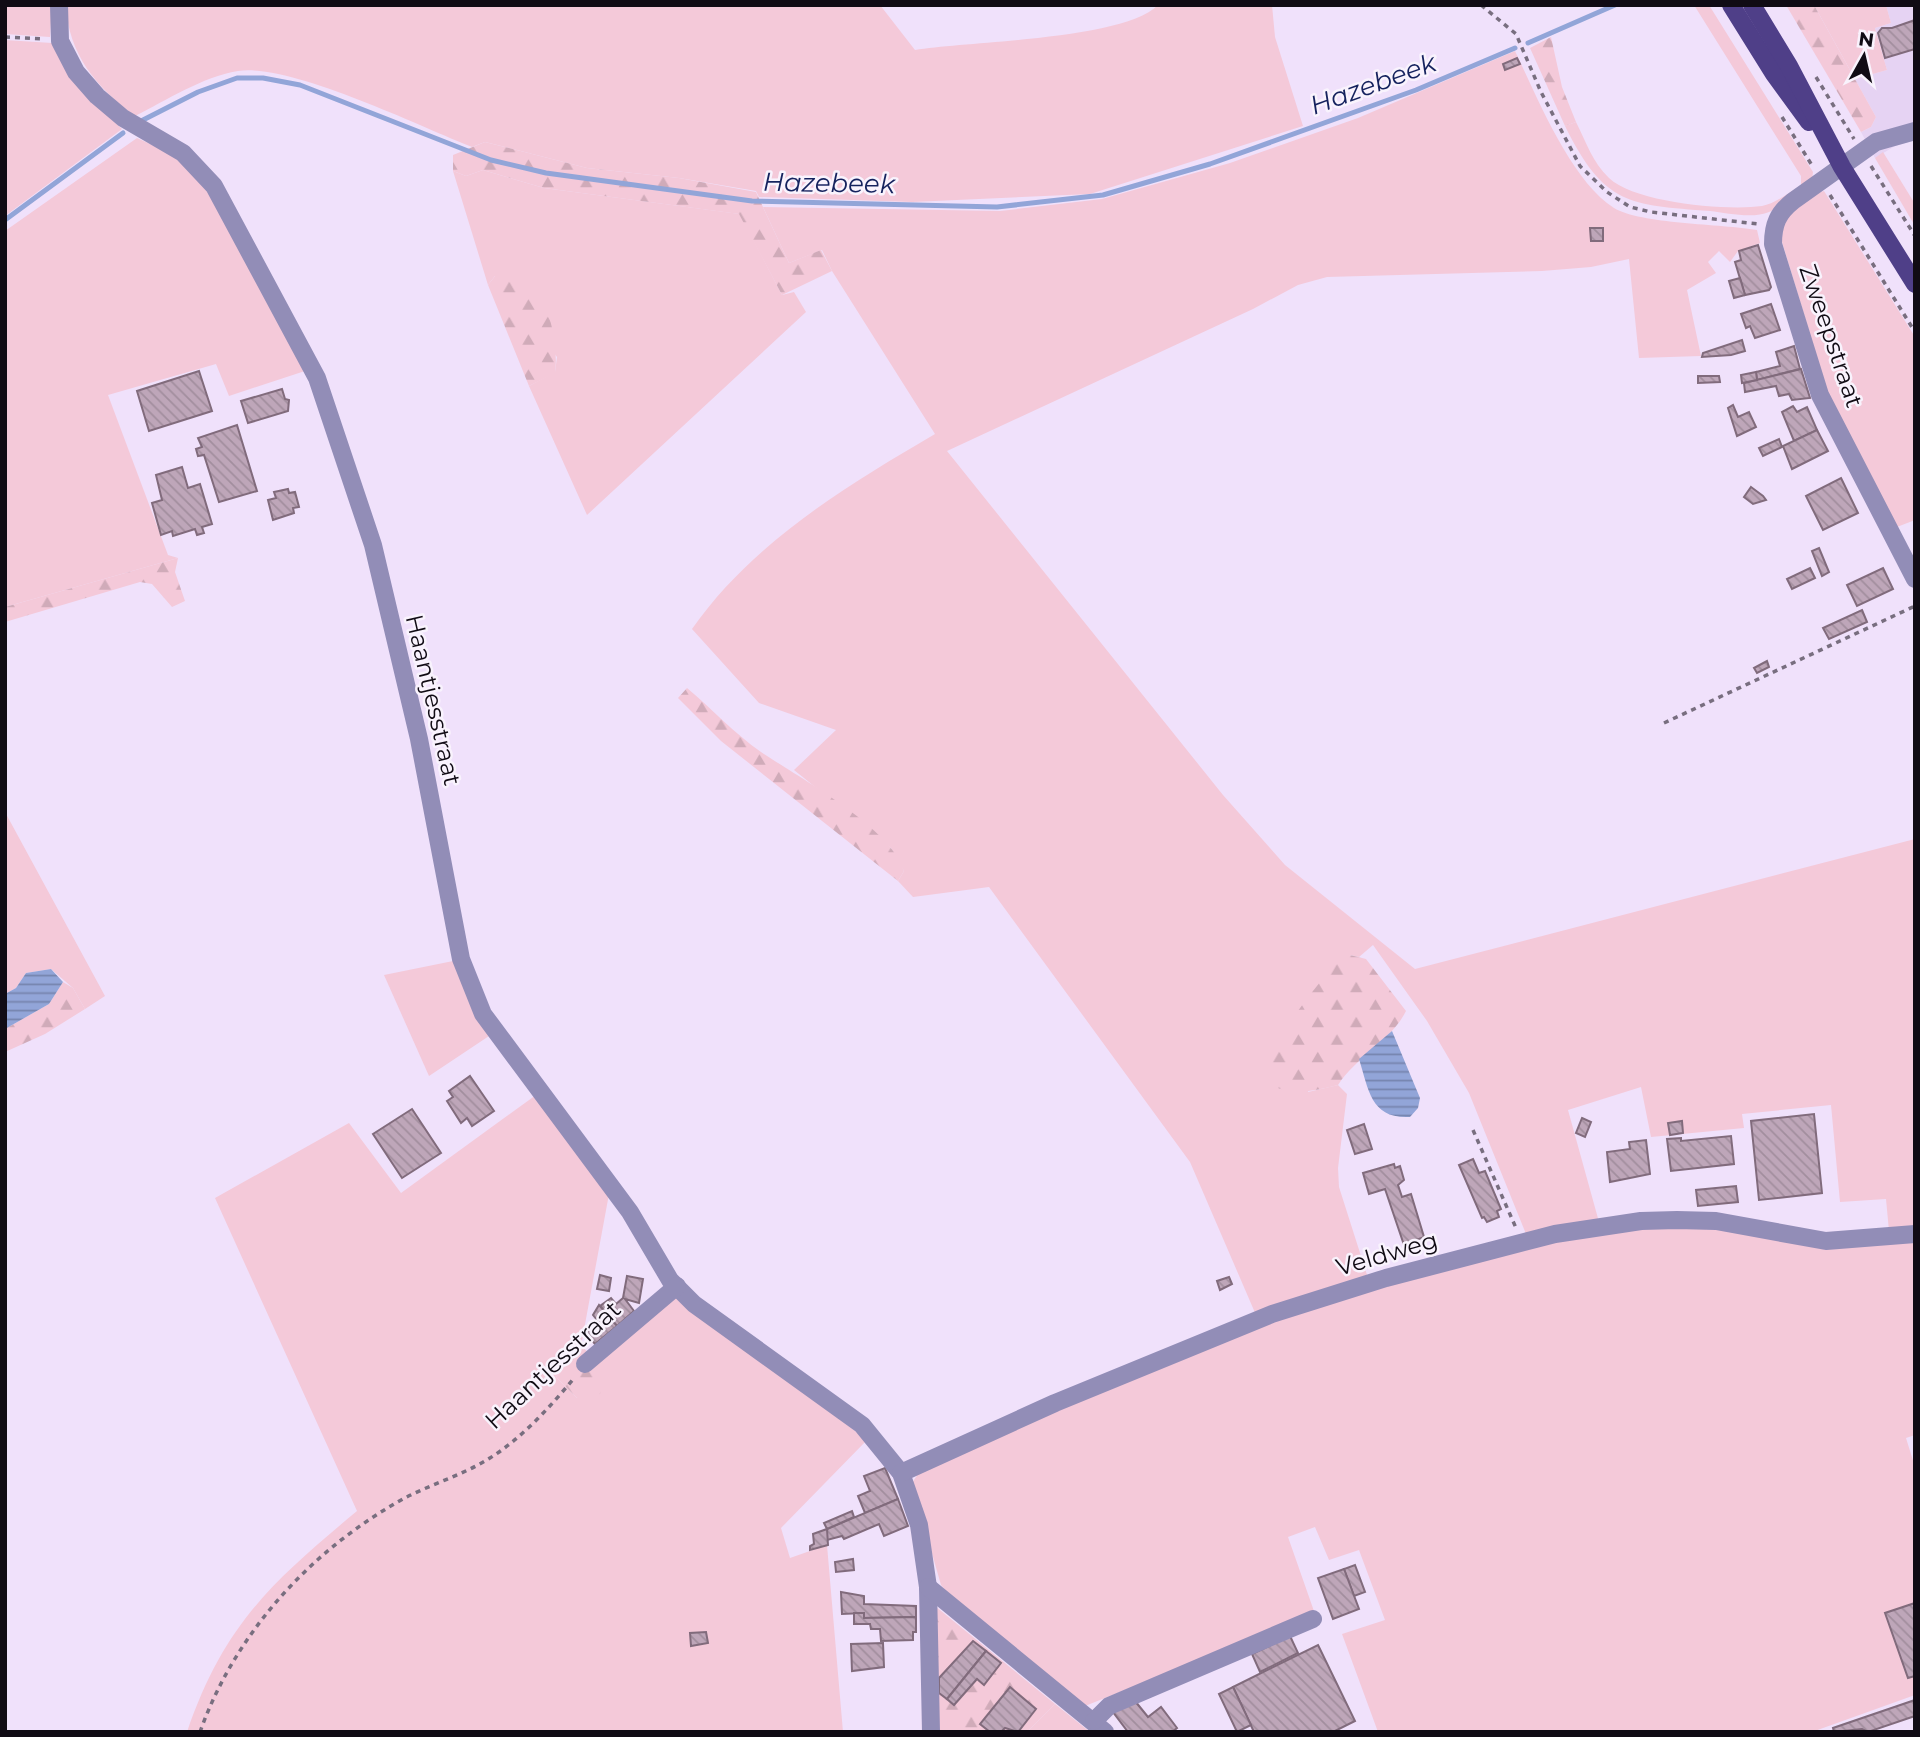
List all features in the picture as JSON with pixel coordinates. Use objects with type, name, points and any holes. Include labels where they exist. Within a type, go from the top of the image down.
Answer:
[{"type":"main road","points":[[1731,5],[1774,75],[1842,167]]},
{"type":"main road","points":[[1752,5],[1789,66],[1842,167],[1915,284]]},
{"type":"street","points":[[58,5],[60,41]]},
{"type":"street","name":"Haantjesstraat","points":[[60,41],[76,72],[97,96],[141,130],[183,153],[214,186],[317,378],[373,545],[419,739],[461,959],[483,1014],[630,1212],[677,1286],[704,1312],[862,1425],[901,1473],[919,1525],[928,1587],[931,1732]]},
{"type":"street","points":[[1774,225],[1781,211],[1793,201],[1876,142],[1915,131]]},
{"type":"street","name":"Zweepstraat","points":[[1774,225],[1773,244],[1820,395],[1915,579]]},
{"type":"street","name":"Veldweg","points":[[901,1473],[1055,1404],[1272,1314],[1386,1278],[1522,1243],[1641,1220],[1716,1221],[1826,1241],[1915,1234]]},
{"type":"street","name":"Haantjesstraat","points":[[585,1364],[677,1286]]},
{"type":"street","points":[[928,1587],[1099,1727],[1109,1706],[1313,1619]]},
{"type":"path","points":[[1481,5],[1516,34],[1541,92],[1580,166],[1607,192],[1630,208],[1774,225]]},
{"type":"path","points":[[5,37],[60,41]]},
{"type":"path","points":[[1814,73],[1915,236]]},
{"type":"path","points":[[1664,723],[1915,606]]},
{"type":"path","points":[[1473,1130],[1522,1243]]},
{"type":"path","name":"Haantjesstraat","points":[[200,1732],[222,1679],[261,1618],[327,1550],[402,1500],[491,1457],[550,1407],[585,1364]]},
{"type":"shaded area","points":[[1886,5],[1910,5],[1915,11],[1915,140],[1895,146],[1875,158],[1861,132],[1871,127],[1876,117],[1855,79],[1887,70],[1875,28],[1891,23]]},
{"type":"green space","points":[[5,5],[52,5],[50,37],[5,34]]},
{"type":"green space","points":[[66,5],[880,5],[915,50],[1044,37],[1113,26],[1140,17],[1158,5],[1272,5],[1275,37],[1303,126],[1090,194],[912,202],[759,197],[756,191],[679,178],[587,168],[485,142],[472,147],[355,98],[321,86],[261,71],[238,71],[211,78],[135,116],[108,94],[87,68],[72,39]]},
{"type":"green space","points":[[1694,5],[1709,5],[1813,172],[1812,180],[1786,202],[1769,212],[1748,215],[1659,206],[1622,196],[1593,172],[1565,126],[1576,122],[1603,172],[1622,187],[1639,194],[1706,206],[1747,207],[1767,205],[1801,186],[1801,176]]},
{"type":"green space","points":[[1786,5],[1814,5],[1876,117],[1871,127],[1861,132]]},
{"type":"green space","points":[[1814,5],[1886,5],[1891,23],[1875,28],[1887,70],[1855,79]]},
{"type":"green space","points":[[1551,37],[1562,87],[1576,122],[1565,126],[1530,48]]},
{"type":"green space","points":[[5,40],[52,43],[74,79],[122,129],[5,216]]},
{"type":"green space","points":[[1515,51],[1570,159],[1583,179],[1614,208],[1661,220],[1757,230],[1760,243],[1738,251],[1730,262],[1719,251],[1708,262],[1716,273],[1687,290],[1701,356],[1639,358],[1629,259],[1591,267],[1542,271],[1327,277],[1298,285],[1253,309],[947,451],[1223,795],[1285,865],[1415,969],[1915,839],[1915,1227],[1889,1231],[1886,1199],[1840,1202],[1831,1105],[1742,1114],[1744,1128],[1651,1137],[1641,1087],[1568,1110],[1599,1222],[1526,1234],[1469,1093],[1427,1021],[1373,945],[1359,957],[1350,955],[1308,1092],[1338,1085],[1347,1094],[1338,1168],[1339,1187],[1368,1278],[1256,1315],[1190,1162],[989,887],[913,897],[898,881],[904,871],[891,848],[794,770],[836,730],[759,703],[692,629],[716,598],[772,543],[835,496],[935,434],[832,271],[822,250],[789,263],[763,207],[1000,211],[1102,199],[1230,163],[1358,118]]},
{"type":"green space","points":[[137,138],[170,153],[208,184],[308,370],[229,396],[216,364],[108,395],[168,555],[178,558],[5,607],[5,231]]},
{"type":"green space","points":[[485,142],[587,168],[679,178],[756,192],[789,263],[821,250],[832,271],[782,295],[739,214],[544,188],[483,170],[466,176],[453,171],[453,155]]},
{"type":"green space","points":[[1883,152],[1915,204],[1915,226],[1875,158]]},
{"type":"green space","points":[[483,170],[544,188],[740,214],[782,295],[794,292],[806,312],[587,515],[529,386],[555,372],[557,357],[495,276],[488,285],[453,171],[466,176]]},
{"type":"green space","points":[[1824,191],[1915,337],[1915,520],[1897,527],[1833,410],[1782,242],[1784,224],[1793,209],[1806,198]]},
{"type":"green space","points":[[495,276],[514,277],[528,283],[537,292],[550,318],[555,347],[555,373],[529,386],[488,285]]},
{"type":"green space","points":[[178,558],[175,572],[185,601],[172,607],[152,584],[140,582],[5,622],[5,607]]},
{"type":"green space","points":[[687,688],[751,745],[842,805],[882,838],[896,855],[904,871],[898,881],[721,741],[678,698]]},
{"type":"green space","points":[[5,812],[105,996],[85,1009],[73,988],[51,969],[26,973],[16,988],[5,994]]},
{"type":"green space","points":[[1350,955],[1366,959],[1406,1011],[1400,1022],[1338,1085],[1311,1091],[1293,1091],[1268,1083],[1269,1067],[1275,1051],[1293,1018],[1337,960]]},
{"type":"green space","points":[[458,960],[489,1036],[429,1076],[384,975]]},
{"type":"green space","points":[[63,982],[73,988],[85,1009],[45,1034],[5,1052],[5,1029],[49,1004]]},
{"type":"green space","points":[[536,1095],[609,1194],[581,1346],[556,1377],[577,1398],[597,1359],[676,1295],[867,1440],[781,1528],[790,1558],[827,1545],[843,1732],[187,1732],[201,1694],[217,1662],[254,1608],[300,1560],[357,1511],[215,1198],[349,1123],[401,1193]]},
{"type":"green space","points":[[1638,1226],[1915,1238],[1915,1435],[1906,1438],[1915,1467],[1915,1695],[1812,1732],[1378,1732],[1342,1634],[1385,1620],[1359,1550],[1329,1560],[1315,1527],[1288,1537],[1315,1614],[1085,1706],[959,1606],[941,1585],[912,1483],[922,1468],[1177,1357],[1317,1305],[1476,1260]]},
{"type":"green space","points":[[581,1346],[592,1356],[598,1367],[601,1386],[600,1394],[577,1398],[556,1377]]},
{"type":"green space","points":[[935,1606],[1055,1704],[1027,1732],[936,1732]]},
{"type":"green space","points":[[1055,1704],[1090,1732],[1027,1732]]},
{"type":"water","points":[[51,969],[63,982],[49,1004],[5,1029],[5,994],[16,988],[26,973]]},
{"type":"water","points":[[1392,1031],[1420,1098],[1418,1108],[1410,1117],[1397,1116],[1379,1108],[1369,1092],[1359,1059]]},
{"type":"building","points":[[1915,20],[1915,49],[1885,58],[1878,33],[1882,28],[1892,28]]},
{"type":"building","points":[[1517,58],[1520,64],[1505,70],[1503,64]]},
{"type":"building","points":[[1590,228],[1603,228],[1603,241],[1591,241]]},
{"type":"building","points":[[1758,245],[1771,287],[1769,290],[1745,295],[1735,262],[1741,260],[1739,251]]},
{"type":"building","points":[[1740,278],[1745,295],[1734,298],[1729,281]]},
{"type":"building","points":[[1771,304],[1780,330],[1755,338],[1750,326],[1746,328],[1741,314]]},
{"type":"building","points":[[1742,340],[1745,351],[1702,357],[1703,353]]},
{"type":"building","points":[[1794,346],[1800,369],[1757,380],[1756,372],[1780,366],[1776,352]]},
{"type":"building","points":[[1801,369],[1810,398],[1792,400],[1789,394],[1779,396],[1776,386],[1745,392],[1744,383]]},
{"type":"building","points":[[199,371],[212,411],[149,431],[137,391]]},
{"type":"building","points":[[1756,372],[1757,380],[1742,383],[1741,375]]},
{"type":"building","points":[[1698,376],[1719,376],[1720,382],[1698,383]]},
{"type":"building","points":[[282,389],[285,399],[289,400],[288,411],[248,423],[241,401]]},
{"type":"building","points":[[1733,405],[1738,417],[1749,412],[1756,427],[1737,436],[1728,408]]},
{"type":"building","points":[[1793,406],[1797,412],[1807,407],[1817,430],[1794,441],[1782,412]]},
{"type":"building","points":[[237,425],[257,491],[219,502],[204,455],[198,456],[196,449],[202,447],[198,438]]},
{"type":"building","points":[[1817,430],[1828,451],[1792,469],[1783,446]]},
{"type":"building","points":[[1779,439],[1782,447],[1763,456],[1759,448]]},
{"type":"building","points":[[182,467],[188,488],[200,484],[212,524],[202,527],[204,533],[197,535],[195,529],[173,536],[172,531],[161,535],[152,503],[162,500],[156,475]]},
{"type":"building","points":[[1841,478],[1858,513],[1823,530],[1806,496]]},
{"type":"building","points":[[1751,487],[1766,500],[1753,504],[1744,497]]},
{"type":"building","points":[[288,489],[289,493],[295,492],[299,507],[293,508],[294,513],[273,520],[268,500],[276,498],[274,492]]},
{"type":"building","points":[[1819,548],[1829,572],[1822,576],[1812,551]]},
{"type":"building","points":[[1810,568],[1815,578],[1792,589],[1787,579]]},
{"type":"building","points":[[1883,568],[1893,589],[1857,606],[1847,585]]},
{"type":"building","points":[[1862,610],[1867,622],[1829,639],[1823,628]]},
{"type":"building","points":[[1767,661],[1769,667],[1757,673],[1754,668]]},
{"type":"building","points":[[470,1076],[494,1111],[472,1126],[467,1118],[461,1123],[447,1101],[453,1097],[449,1091]]},
{"type":"building","points":[[412,1109],[441,1153],[402,1178],[373,1134]]},
{"type":"building","points":[[1814,1114],[1822,1193],[1759,1200],[1751,1121]]},
{"type":"building","points":[[1582,1118],[1591,1122],[1585,1137],[1576,1133]]},
{"type":"building","points":[[1682,1121],[1683,1133],[1670,1135],[1668,1123]]},
{"type":"building","points":[[1364,1124],[1372,1149],[1355,1154],[1347,1130]]},
{"type":"building","points":[[1731,1136],[1734,1164],[1671,1171],[1667,1139],[1681,1138],[1681,1141]]},
{"type":"building","points":[[1646,1140],[1650,1174],[1610,1182],[1607,1152],[1630,1149],[1629,1142]]},
{"type":"building","points":[[1473,1159],[1479,1173],[1485,1171],[1501,1209],[1497,1211],[1499,1217],[1487,1222],[1482,1218],[1459,1165]]},
{"type":"building","points":[[1394,1164],[1395,1168],[1400,1166],[1404,1180],[1398,1185],[1402,1197],[1411,1194],[1424,1237],[1404,1245],[1385,1189],[1369,1194],[1363,1173]]},
{"type":"building","points":[[1736,1186],[1738,1202],[1698,1206],[1696,1190]]},
{"type":"building","points":[[600,1275],[611,1278],[609,1291],[597,1289]]},
{"type":"building","points":[[627,1276],[643,1279],[639,1303],[625,1299],[634,1311],[617,1326],[600,1306],[611,1298],[616,1304],[623,1298]]},
{"type":"building","points":[[1229,1277],[1232,1284],[1220,1290],[1217,1281]]},
{"type":"building","points":[[599,1305],[617,1326],[595,1344],[586,1333],[597,1320],[593,1315]]},
{"type":"building","points":[[885,1468],[898,1499],[865,1513],[858,1496],[870,1491],[864,1476]]},
{"type":"building","points":[[898,1499],[908,1526],[884,1536],[879,1524],[844,1539],[842,1536],[827,1540],[827,1529]]},
{"type":"building","points":[[852,1511],[854,1517],[827,1529],[824,1523]]},
{"type":"building","points":[[827,1529],[828,1545],[810,1550],[810,1546],[814,1544],[813,1534]]},
{"type":"building","points":[[853,1559],[854,1570],[836,1572],[835,1562]]},
{"type":"building","points":[[1355,1565],[1365,1592],[1354,1596],[1344,1569]]},
{"type":"building","points":[[1344,1569],[1359,1609],[1333,1619],[1318,1578]]},
{"type":"building","points":[[841,1592],[864,1596],[864,1604],[916,1606],[916,1617],[864,1618],[864,1613],[842,1614]]},
{"type":"building","points":[[1915,1603],[1915,1676],[1908,1678],[1885,1613]]},
{"type":"building","points":[[854,1613],[864,1613],[864,1618],[916,1617],[913,1640],[881,1641],[880,1629],[871,1629],[870,1624],[854,1624]]},
{"type":"building","points":[[706,1632],[708,1643],[691,1646],[690,1633]]},
{"type":"building","points":[[1290,1636],[1298,1653],[1260,1672],[1252,1654]]},
{"type":"building","points":[[973,1641],[986,1651],[947,1699],[939,1693],[939,1678]]},
{"type":"building","points":[[883,1643],[884,1667],[852,1671],[851,1644]]},
{"type":"building","points":[[1318,1645],[1355,1721],[1333,1732],[1254,1732],[1233,1687]]},
{"type":"building","points":[[986,1651],[1001,1663],[984,1685],[977,1679],[954,1705],[947,1699]]},
{"type":"building","points":[[1010,1687],[1036,1709],[1018,1732],[1005,1728],[1001,1732],[990,1732],[980,1724]]},
{"type":"building","points":[[1233,1687],[1251,1725],[1237,1732],[1219,1694]]},
{"type":"building","points":[[1915,1700],[1915,1716],[1868,1732],[1862,1729],[1834,1732],[1833,1728]]},
{"type":"building","points":[[1135,1701],[1148,1717],[1161,1707],[1177,1728],[1172,1732],[1128,1732],[1113,1712]]},
{"type":"waterway","name":"Hazebeek","points":[[1528,43],[1615,5]]},
{"type":"waterway","name":"Hazebeek","points":[[143,120],[198,92],[237,78],[263,78],[300,85],[491,160],[546,173],[752,201],[997,207],[1103,195],[1210,164],[1416,90],[1515,48]]},
{"type":"waterway","name":"Hazebeek","points":[[5,220],[123,133]]}]
